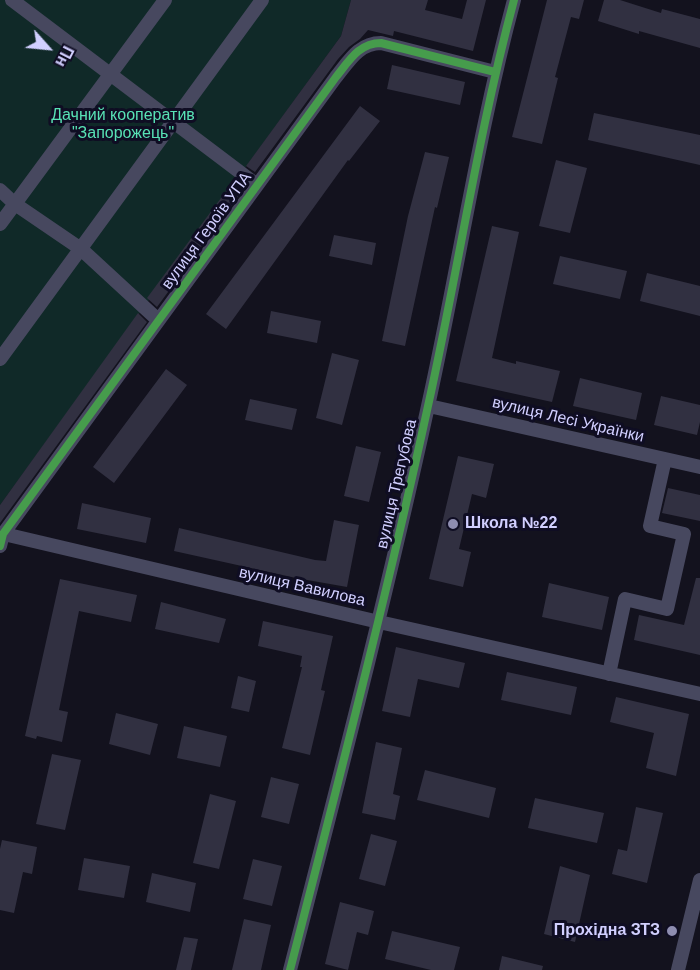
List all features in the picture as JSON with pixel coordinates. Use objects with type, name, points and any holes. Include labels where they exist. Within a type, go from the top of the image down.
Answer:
[{"type":"street","points":[[12,0],[257,185]]},
{"type":"street","points":[[0,224],[165,0]]},
{"type":"street","points":[[0,359],[262,0]]},
{"type":"street","name":"вулиця Трегубова","points":[[290,970],[379,622],[429,406],[495,72],[514,0]]},
{"type":"street","name":"вулиця Героїв УПА","points":[[1,538],[336,77],[361,48],[370,43],[381,43],[495,72]]},
{"type":"street","points":[[0,190],[15,204],[81,249],[158,320]]},
{"type":"street","name":"вулиця Лесі Українки","points":[[429,406],[700,467]]},
{"type":"street","points":[[609,674],[625,599],[667,609],[684,534],[650,526],[665,459]]},
{"type":"street","name":"вулиця Вавилова","points":[[1,538],[700,694]]},
{"type":"street","points":[[678,970],[697,909],[700,880]]},
{"type":"green space","name":"Дачний кооператив \"Запорожець\"","points":[[0,0],[351,0],[341,36],[0,505]]},
{"type":"building","points":[[351,0],[428,0],[425,10],[462,19],[467,0],[486,0],[473,51],[394,31],[393,36],[368,30],[338,59],[255,172],[246,166],[341,36]]},
{"type":"building","points":[[547,0],[584,0],[579,19],[571,17],[555,77],[558,78],[542,144],[512,137]]},
{"type":"building","points":[[604,0],[620,0],[661,13],[662,9],[700,19],[700,48],[639,31],[639,34],[598,21]]},
{"type":"building","points":[[392,65],[465,82],[460,105],[387,89]]},
{"type":"building","points":[[360,106],[380,121],[348,160],[226,329],[206,314]]},
{"type":"building","points":[[594,113],[700,135],[700,165],[588,140]]},
{"type":"building","points":[[425,152],[449,157],[437,208],[435,207],[405,346],[382,341],[408,216]]},
{"type":"building","points":[[556,160],[587,168],[570,233],[539,226]]},
{"type":"building","points":[[235,179],[245,187],[157,307],[147,298]]},
{"type":"building","points":[[492,226],[519,232],[492,358],[560,371],[552,402],[456,381]]},
{"type":"building","points":[[334,235],[376,243],[372,265],[329,256]]},
{"type":"building","points":[[560,256],[627,271],[620,299],[553,284]]},
{"type":"building","points":[[647,273],[700,286],[700,316],[640,301]]},
{"type":"building","points":[[271,311],[321,321],[317,343],[267,333]]},
{"type":"building","points":[[138,313],[147,322],[0,523],[0,505]]},
{"type":"building","points":[[332,353],[359,360],[342,425],[316,418]]},
{"type":"building","points":[[166,369],[187,385],[114,483],[93,467]]},
{"type":"building","points":[[580,378],[642,393],[636,420],[573,406]]},
{"type":"building","points":[[661,396],[700,405],[697,435],[654,425]]},
{"type":"building","points":[[250,399],[297,409],[292,430],[245,420]]},
{"type":"building","points":[[356,446],[381,452],[369,502],[344,496]]},
{"type":"building","name":"Школа №22","points":[[458,456],[494,464],[486,498],[472,494],[459,549],[471,552],[463,587],[429,579]]},
{"type":"building","points":[[668,488],[700,495],[700,521],[662,513]]},
{"type":"building","points":[[82,503],[151,518],[146,543],[77,529]]},
{"type":"building","points":[[334,520],[359,525],[347,587],[174,551],[179,528],[326,561]]},
{"type":"building","points":[[696,578],[700,578],[700,655],[634,640],[639,615],[684,625]]},
{"type":"building","points":[[60,579],[137,595],[131,622],[79,611],[59,710],[68,712],[62,742],[37,736],[36,739],[25,736]]},
{"type":"building","points":[[549,583],[609,597],[602,630],[542,617]]},
{"type":"building","points":[[161,602],[226,619],[219,643],[155,629]]},
{"type":"building","points":[[263,621],[333,636],[321,690],[325,691],[310,755],[282,748],[302,667],[300,667],[302,656],[258,646]]},
{"type":"building","points":[[396,647],[465,663],[459,688],[418,679],[410,717],[382,711]]},
{"type":"building","points":[[507,672],[577,687],[571,715],[501,700]]},
{"type":"building","points":[[238,676],[256,681],[249,712],[231,708]]},
{"type":"building","points":[[616,697],[689,714],[676,776],[646,768],[654,733],[610,722]]},
{"type":"building","points":[[116,713],[158,724],[150,755],[109,744]]},
{"type":"building","points":[[184,726],[227,736],[220,767],[177,758]]},
{"type":"building","points":[[376,742],[402,748],[393,794],[400,796],[395,820],[362,813]]},
{"type":"building","points":[[52,754],[81,760],[65,830],[36,824]]},
{"type":"building","points":[[425,770],[496,788],[489,818],[417,800]]},
{"type":"building","points":[[271,777],[299,784],[289,824],[261,817]]},
{"type":"building","points":[[210,794],[236,801],[219,869],[193,863]]},
{"type":"building","points":[[535,798],[604,813],[597,843],[528,828]]},
{"type":"building","points":[[636,807],[663,813],[647,883],[612,874],[618,849],[627,851]]},
{"type":"building","points":[[371,834],[397,841],[385,886],[359,879]]},
{"type":"building","points":[[2,840],[37,847],[32,874],[23,872],[14,913],[0,910]]},
{"type":"building","points":[[84,858],[130,866],[124,898],[78,890]]},
{"type":"building","points":[[253,859],[282,866],[272,906],[243,899]]},
{"type":"building","points":[[560,866],[590,875],[575,942],[544,934]]},
{"type":"building","points":[[152,873],[196,883],[190,912],[146,902]]},
{"type":"building","points":[[340,902],[374,911],[368,935],[357,932],[348,970],[325,964]]},
{"type":"building","points":[[244,919],[271,925],[261,970],[232,970]]},
{"type":"building","points":[[392,931],[460,947],[454,970],[431,970],[385,959]]},
{"type":"building","points":[[184,937],[198,939],[191,970],[176,970]]},
{"type":"building","points":[[502,956],[543,966],[542,970],[499,970]]},
{"type":"cycle path","points":[[290,970],[396,548],[439,355],[479,152],[514,0]]},
{"type":"cycle path","points":[[0,546],[3,534],[355,54],[367,46],[381,43],[495,72]]},
{"type":"place","name":"Школа №22","points":[[453,524]]},
{"type":"place","name":"Прохідна ЗТЗ","points":[[672,931]]}]
